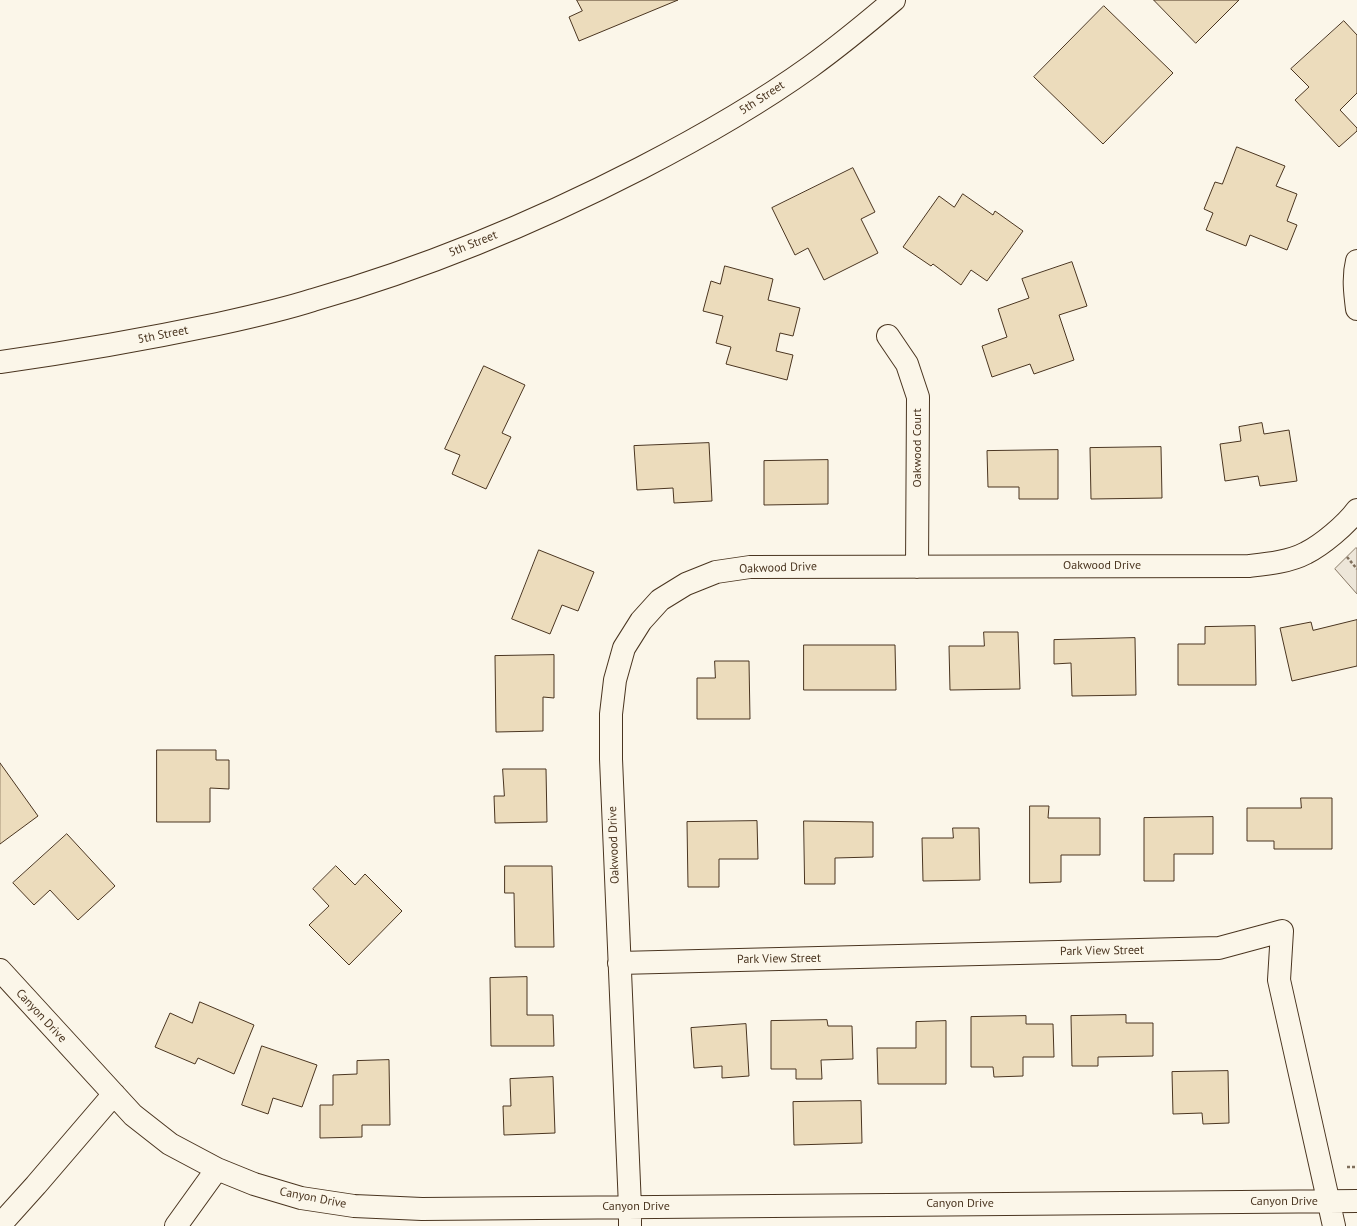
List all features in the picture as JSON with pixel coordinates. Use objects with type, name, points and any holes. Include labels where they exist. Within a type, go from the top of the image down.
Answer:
[{"type":"street","name":"5th Street","points":[[0,362],[172,334],[313,301],[472,246],[607,185],[675,150],[744,110],[809,68],[894,0]]},
{"type":"street","points":[[1357,261],[1355,270],[1357,309]]},
{"type":"street","name":"Oakwood Court","points":[[888,336],[907,364],[918,397],[917,567]]},
{"type":"street","name":"Oakwood Drive","points":[[630,1216],[611,759],[611,714],[615,680],[624,648],[641,621],[660,600],[686,584],[716,572],[750,567],[1241,566],[1278,562],[1305,554],[1329,537],[1351,518],[1357,510]]},
{"type":"street","name":"Park View Street","points":[[619,963],[1220,948],[1282,931],[1279,980],[1334,1226]]},
{"type":"street","name":"Canyon Drive","points":[[0,970],[133,1115],[170,1144],[217,1169],[254,1184],[301,1198],[354,1206],[630,1216],[1357,1201]]},
{"type":"street","points":[[0,1225],[114,1094]]},
{"type":"street","points":[[176,1226],[217,1169]]},
{"type":"shaded area","points":[[1357,548],[1357,594],[1335,569]]},
{"type":"building","points":[[577,0],[678,0],[579,41],[569,17],[582,11]]},
{"type":"building","points":[[1154,0],[1239,0],[1196,43]]},
{"type":"building","points":[[1104,6],[1173,73],[1103,144],[1034,77]]},
{"type":"building","points":[[1344,21],[1357,35],[1357,93],[1340,110],[1357,128],[1357,131],[1339,147],[1295,100],[1309,87],[1291,69]]},
{"type":"building","points":[[1237,147],[1285,166],[1276,186],[1297,194],[1287,221],[1297,225],[1287,250],[1250,235],[1246,246],[1206,230],[1213,213],[1204,209],[1215,182],[1222,184]]},
{"type":"building","points":[[853,168],[875,212],[861,219],[878,253],[824,280],[808,248],[795,255],[772,208]]},
{"type":"building","points":[[963,194],[993,215],[995,211],[1023,231],[987,281],[971,270],[961,285],[933,264],[931,266],[903,247],[939,196],[954,207]]},
{"type":"building","points":[[1072,262],[1087,306],[1059,315],[1074,360],[1034,374],[1030,364],[992,377],[982,346],[1007,337],[998,309],[1029,298],[1022,279]]},
{"type":"building","points":[[725,266],[773,279],[768,300],[800,308],[793,336],[780,333],[776,351],[793,355],[787,380],[726,364],[731,347],[716,343],[723,316],[703,311],[711,281],[720,284]]},
{"type":"building","points":[[484,366],[525,385],[502,433],[511,437],[486,489],[452,474],[460,455],[445,449]]},
{"type":"building","points":[[1262,423],[1264,434],[1289,430],[1297,481],[1260,486],[1258,476],[1225,481],[1220,444],[1241,441],[1239,427]]},
{"type":"building","points":[[709,443],[712,501],[674,503],[673,488],[637,490],[634,446]]},
{"type":"building","points":[[1161,447],[1162,498],[1091,499],[1090,448]]},
{"type":"building","points":[[1058,450],[1058,499],[1019,499],[1019,487],[988,487],[987,451]]},
{"type":"building","points":[[828,460],[828,504],[764,505],[764,461]]},
{"type":"building","points":[[539,550],[594,572],[578,611],[562,605],[550,634],[512,619]]},
{"type":"building","points":[[1357,620],[1357,666],[1292,681],[1280,628],[1311,622],[1313,630]]},
{"type":"building","points":[[1255,626],[1256,685],[1178,685],[1178,644],[1205,644],[1205,627]]},
{"type":"building","points":[[984,632],[1018,632],[1020,689],[950,690],[949,646],[984,646]]},
{"type":"building","points":[[1135,638],[1136,695],[1072,696],[1071,663],[1054,664],[1054,640]]},
{"type":"building","points":[[804,645],[895,645],[896,690],[804,690]]},
{"type":"building","points":[[554,655],[554,698],[543,697],[543,731],[496,732],[495,656]]},
{"type":"building","points":[[715,661],[749,661],[750,719],[697,719],[697,678],[715,678]]},
{"type":"building","points":[[157,750],[216,750],[216,760],[229,760],[229,789],[210,788],[210,822],[157,822]]},
{"type":"building","points":[[0,763],[38,816],[0,844]]},
{"type":"building","points":[[503,769],[546,769],[547,822],[495,823],[494,796],[504,796]]},
{"type":"building","points":[[1301,798],[1332,798],[1332,849],[1274,849],[1274,841],[1247,841],[1247,808],[1301,808]]},
{"type":"building","points":[[1030,806],[1049,806],[1048,818],[1100,818],[1100,855],[1061,855],[1061,882],[1030,883]]},
{"type":"building","points":[[1213,817],[1213,854],[1174,854],[1174,881],[1144,881],[1144,818]]},
{"type":"building","points":[[757,821],[758,859],[719,859],[719,887],[688,887],[687,822]]},
{"type":"building","points":[[804,821],[873,822],[873,857],[835,858],[835,884],[805,884]]},
{"type":"building","points":[[953,828],[979,828],[980,880],[923,881],[922,838],[953,838]]},
{"type":"building","points":[[67,834],[115,886],[78,920],[50,890],[34,905],[13,883]]},
{"type":"building","points":[[336,866],[355,885],[365,874],[402,911],[349,965],[309,925],[329,906],[313,889]]},
{"type":"building","points":[[505,866],[552,866],[554,947],[515,947],[514,893],[505,893]]},
{"type":"building","points":[[527,977],[527,1015],[553,1015],[554,1046],[491,1046],[490,978]]},
{"type":"building","points":[[200,1002],[254,1025],[234,1074],[198,1058],[195,1064],[155,1047],[170,1013],[192,1023]]},
{"type":"building","points":[[1126,1015],[1126,1023],[1153,1023],[1153,1056],[1098,1057],[1098,1066],[1072,1066],[1071,1016]]},
{"type":"building","points":[[1026,1016],[1026,1024],[1053,1024],[1054,1057],[1023,1057],[1023,1076],[994,1077],[993,1067],[971,1067],[971,1017]]},
{"type":"building","points":[[827,1020],[828,1026],[852,1026],[853,1059],[821,1060],[822,1079],[796,1079],[796,1069],[771,1069],[771,1021]]},
{"type":"building","points":[[946,1021],[946,1084],[878,1084],[877,1048],[916,1048],[916,1022]]},
{"type":"building","points":[[746,1024],[749,1076],[722,1078],[722,1066],[694,1068],[691,1028]]},
{"type":"building","points":[[262,1046],[317,1065],[302,1107],[273,1098],[268,1114],[242,1105]]},
{"type":"building","points":[[389,1060],[390,1125],[362,1125],[362,1137],[320,1138],[320,1105],[333,1105],[333,1075],[357,1074],[357,1061]]},
{"type":"building","points":[[1228,1071],[1229,1123],[1203,1124],[1202,1113],[1173,1114],[1172,1072]]},
{"type":"building","points":[[553,1077],[555,1133],[504,1135],[503,1106],[511,1106],[510,1079]]},
{"type":"building","points":[[861,1101],[862,1143],[794,1145],[793,1102]]}]
